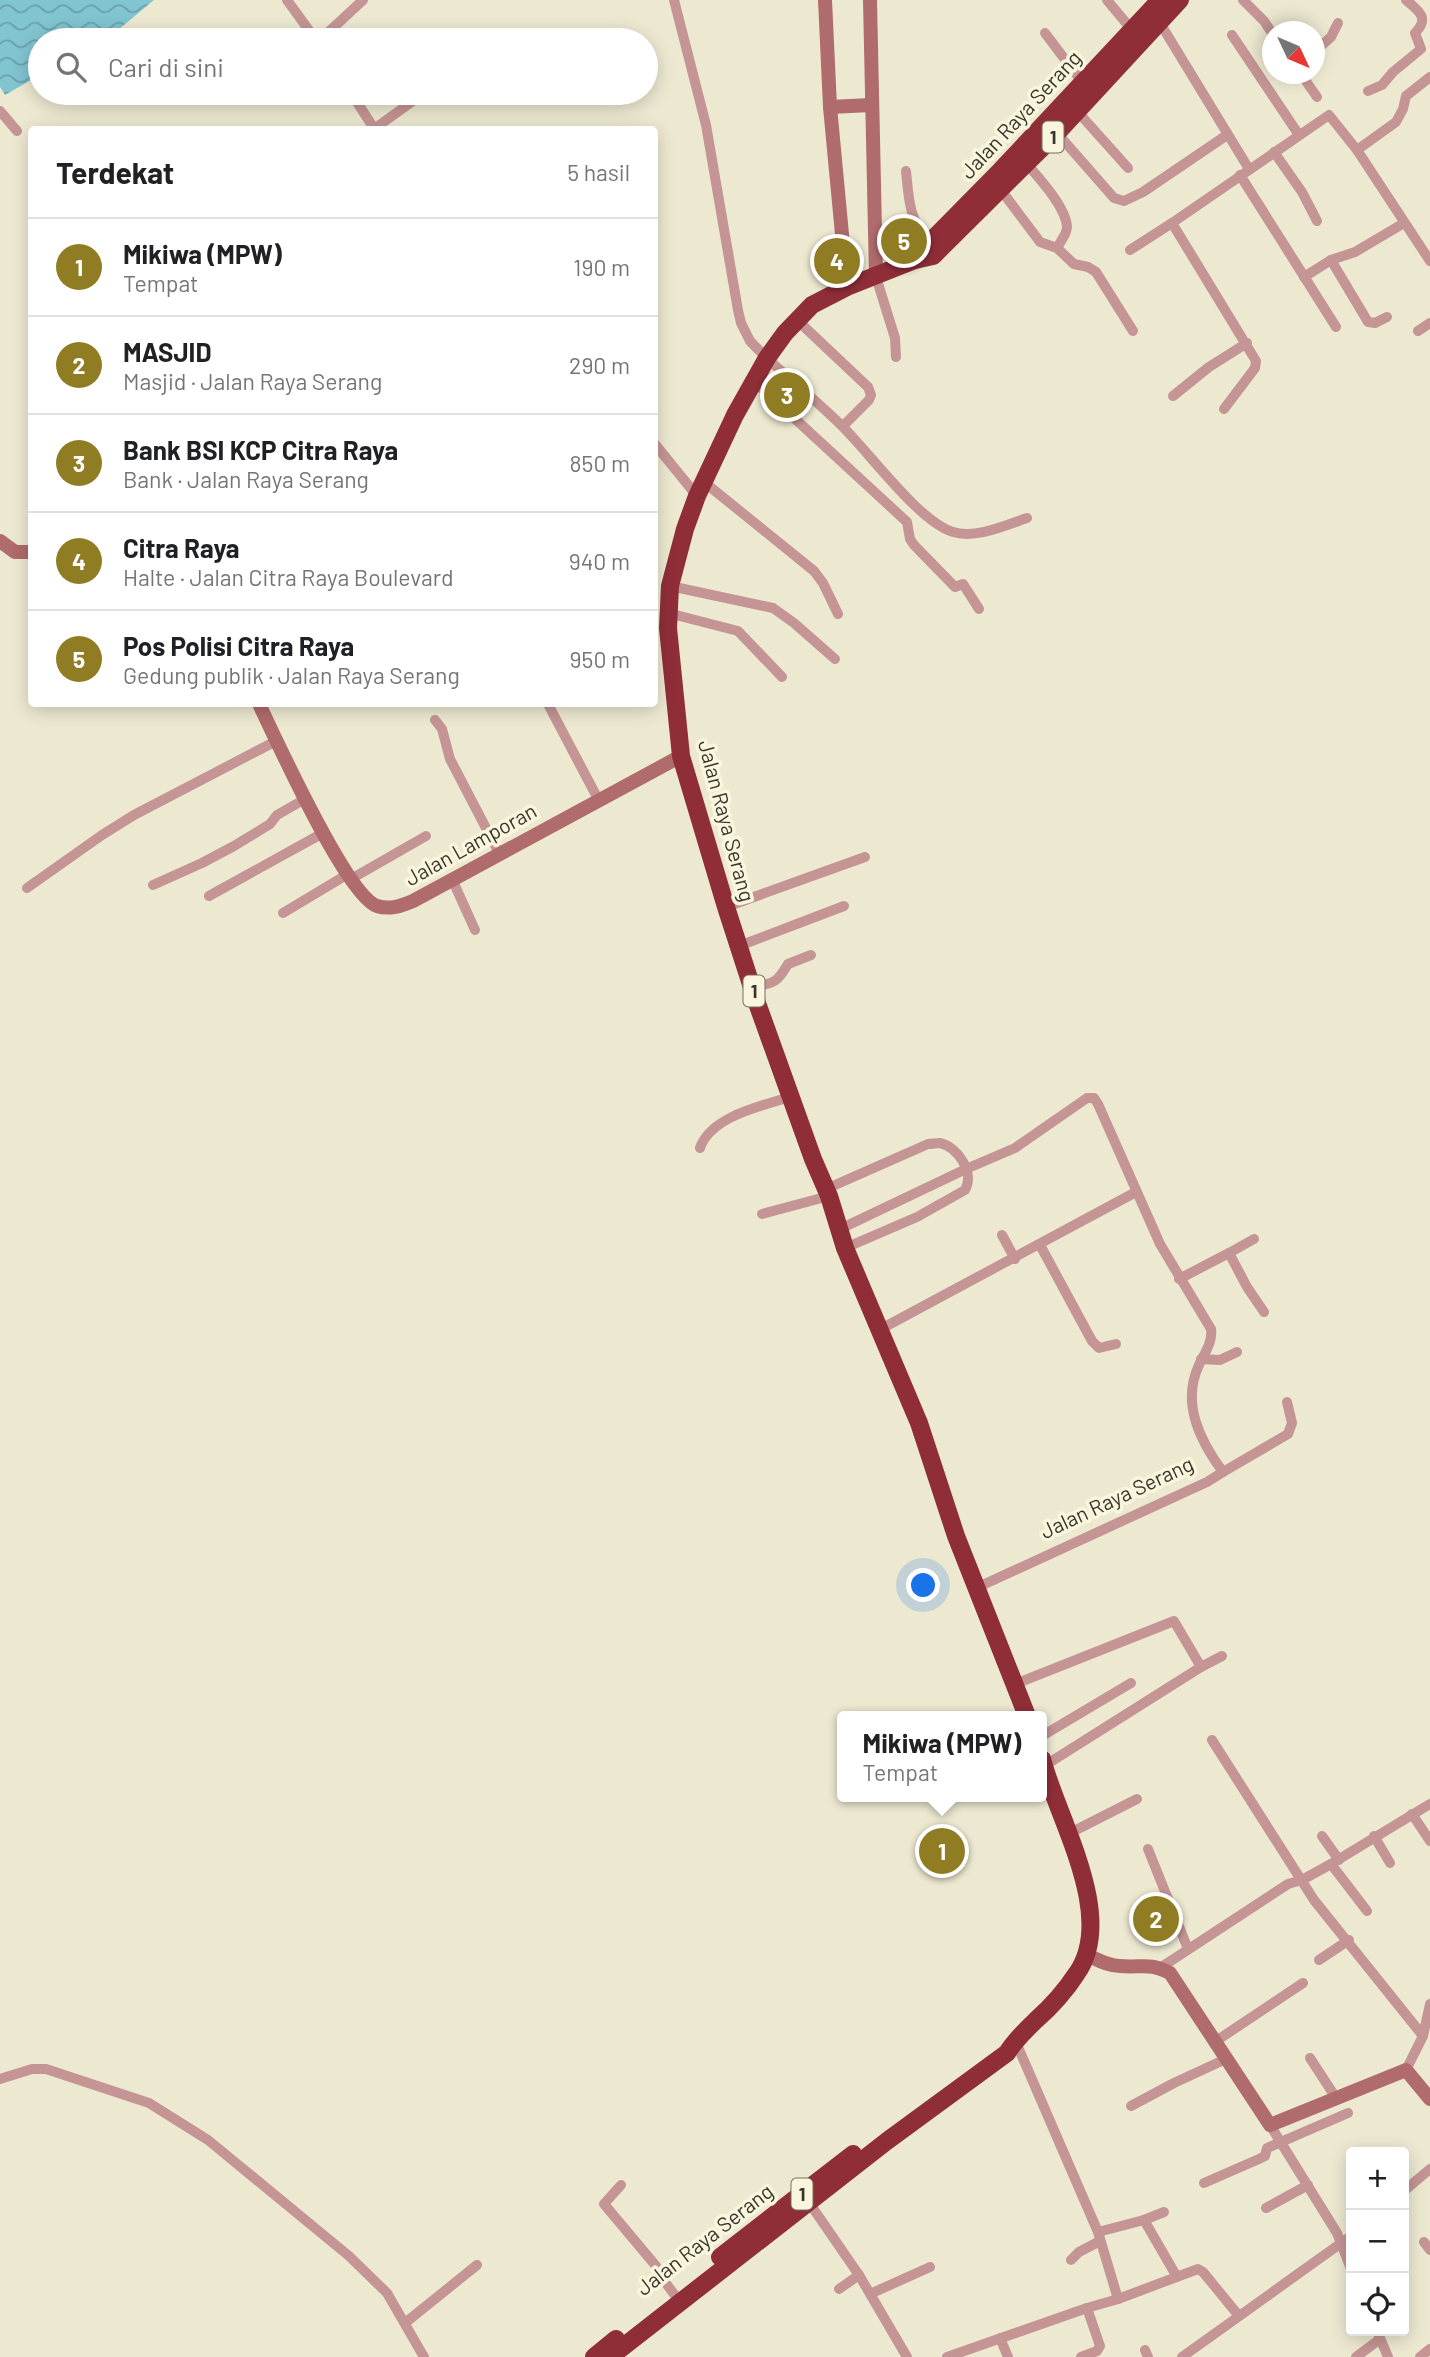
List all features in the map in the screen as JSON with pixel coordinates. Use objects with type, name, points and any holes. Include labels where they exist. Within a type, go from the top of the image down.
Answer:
[{"type":"highway","name":"Jalan Raya Serang","points":[[915,260],[1160,0]]},
{"type":"highway","name":"Jalan Raya Serang","points":[[1025,1711],[956,1536],[919,1423],[845,1248],[828,1192],[790,1097],[726,907],[681,756],[668,613],[670,586],[677,551],[701,489],[767,358],[797,320],[812,305],[847,287],[915,260],[933,256],[1057,133],[1180,0]]},
{"type":"highway","name":"Jalan Raya Serang","points":[[610,2357],[1003,2042],[1015,2040],[1064,1990],[1087,1955],[1091,1919],[1070,1833],[1047,1779]]},
{"type":"highway","name":"Jalan Raya Serang","points":[[594,2357],[674,2294],[806,2198]]},
{"type":"street","points":[[287,0],[309,28]]},
{"type":"street","points":[[332,28],[363,0]]},
{"type":"street","points":[[674,0],[706,125],[741,323],[751,341],[843,426],[911,502],[953,532],[967,534],[1027,518]]},
{"type":"street","points":[[825,0],[831,107],[847,287]]},
{"type":"street","points":[[870,0],[876,277],[895,338],[896,357]]},
{"type":"street","points":[[1107,0],[1132,30]]},
{"type":"street","points":[[1243,0],[1264,21]]},
{"type":"street","points":[[1368,91],[1382,85],[1421,49],[1415,33],[1421,26],[1422,17],[1406,0]]},
{"type":"street","points":[[1160,23],[1227,135],[1244,172],[1304,276],[1336,327]]},
{"type":"street","points":[[1325,42],[1338,23]]},
{"type":"street","points":[[1045,33],[1083,82]]},
{"type":"street","points":[[1232,35],[1298,135]]},
{"type":"street","points":[[1357,150],[1396,122],[1406,96],[1430,77]]},
{"type":"street","points":[[1308,84],[1317,97]]},
{"type":"street","points":[[359,105],[372,126]]},
{"type":"street","points":[[378,126],[407,105]]},
{"type":"street","points":[[831,107],[871,105]]},
{"type":"street","points":[[0,111],[17,131]]},
{"type":"street","points":[[1077,111],[1128,168]]},
{"type":"street","points":[[1130,250],[1329,114],[1357,150],[1430,261]]},
{"type":"street","points":[[1057,133],[1114,198],[1124,201],[1143,192],[1227,135]]},
{"type":"street","points":[[1275,152],[1302,192],[1317,221]]},
{"type":"street","points":[[1027,164],[1051,194],[1065,220],[1066,232],[1057,248]]},
{"type":"street","points":[[906,171],[912,216],[929,243]]},
{"type":"street","points":[[1001,190],[1040,242],[1057,248],[1074,264],[1096,272],[1133,331]]},
{"type":"street","points":[[1172,223],[1256,361],[1255,368],[1224,409]]},
{"type":"street","points":[[1304,276],[1331,260],[1354,252],[1404,223]]},
{"type":"street","points":[[1331,260],[1368,322],[1375,323],[1387,317]]},
{"type":"street","points":[[797,320],[868,387],[871,395],[869,400],[843,426]]},
{"type":"street","points":[[1418,331],[1430,323]]},
{"type":"street","points":[[1173,396],[1247,343]]},
{"type":"street","points":[[754,381],[907,522],[914,545],[955,587],[963,584],[979,609]]},
{"type":"street","points":[[658,447],[701,489],[814,571],[838,614]]},
{"type":"street","points":[[0,541],[15,552],[28,552]]},
{"type":"street","points":[[670,586],[773,608],[835,659]]},
{"type":"street","points":[[668,613],[738,631],[782,677]]},
{"type":"street","name":"Jalan Lamporan","points":[[261,707],[305,799],[349,877],[367,900],[376,906],[391,908],[413,901],[681,756]]},
{"type":"street","points":[[549,707],[598,799]]},
{"type":"street","points":[[435,720],[442,729],[450,760],[499,853]]},
{"type":"street","points":[[27,888],[134,815],[278,740]]},
{"type":"street","points":[[153,885],[234,846],[270,824],[276,815],[305,799]]},
{"type":"street","points":[[209,896],[323,833]]},
{"type":"street","points":[[283,913],[426,836]]},
{"type":"street","points":[[726,907],[865,858]]},
{"type":"street","points":[[452,879],[475,930]]},
{"type":"street","points":[[739,946],[844,906]]},
{"type":"street","points":[[753,987],[776,981],[788,964],[811,955]]},
{"type":"street","points":[[701,1149],[708,1134],[731,1118],[790,1097]]},
{"type":"street","name":"Jalan Raya Serang","points":[[840,1229],[1015,1148],[1091,1097],[1098,1104],[1160,1244],[1212,1333],[1192,1381],[1192,1405],[1203,1441],[1223,1472],[1207,1482],[976,1588]]},
{"type":"street","points":[[762,1214],[828,1192],[928,1144],[940,1143],[954,1151],[966,1169],[968,1184],[965,1190],[917,1217],[845,1248]]},
{"type":"street","points":[[878,1330],[1136,1192]]},
{"type":"street","points":[[1002,1235],[1015,1259]]},
{"type":"street","points":[[1179,1279],[1254,1239]]},
{"type":"street","points":[[1040,1245],[1092,1341],[1099,1348],[1116,1344]]},
{"type":"street","points":[[1229,1253],[1264,1312]]},
{"type":"street","points":[[1201,1359],[1220,1360],[1237,1352]]},
{"type":"street","points":[[1223,1472],[1288,1434],[1292,1423],[1287,1402]]},
{"type":"street","points":[[1015,1684],[1174,1621],[1201,1667]]},
{"type":"street","points":[[1047,1770],[1201,1667],[1222,1656]]},
{"type":"street","points":[[1047,1733],[1131,1684]]},
{"type":"street","points":[[1212,1740],[1326,1916],[1349,1940],[1423,2036]]},
{"type":"street","points":[[1070,1833],[1137,1799]]},
{"type":"street","points":[[1160,1968],[1288,1884],[1302,1880],[1335,1862],[1430,1804]]},
{"type":"street","points":[[1412,1814],[1430,1841]]},
{"type":"street","points":[[1322,1836],[1335,1862],[1367,1911]]},
{"type":"street","points":[[1374,1836],[1390,1863]]},
{"type":"street","points":[[1148,1849],[1188,1949]]},
{"type":"street","points":[[1319,1960],[1349,1940]]},
{"type":"street","points":[[1087,1955],[1117,1966],[1146,1965],[1170,1973],[1281,2141],[1346,2256]]},
{"type":"street","points":[[1216,2040],[1303,1983]]},
{"type":"street","points":[[1270,2125],[1406,2070],[1423,2036],[1430,2004]]},
{"type":"street","points":[[1015,2040],[1099,2236],[1118,2299]]},
{"type":"street","points":[[1131,2106],[1228,2058]]},
{"type":"street","points":[[1310,2059],[1336,2098]]},
{"type":"street","points":[[0,2079],[32,2069],[46,2069],[94,2087],[136,2097],[169,2113],[208,2140],[349,2256],[387,2293],[424,2357]]},
{"type":"street","points":[[1406,2070],[1430,2099]]},
{"type":"street","points":[[1204,2183],[1265,2156],[1267,2148],[1281,2141],[1348,2113]]},
{"type":"street","points":[[1409,2187],[1430,2169]]},
{"type":"street","points":[[621,2185],[604,2204],[656,2266],[674,2294]]},
{"type":"street","points":[[1266,2208],[1308,2185]]},
{"type":"street","points":[[806,2198],[859,2275],[907,2357]]},
{"type":"street","points":[[1070,2260],[1099,2236],[1164,2212]]},
{"type":"street","points":[[1144,2220],[1177,2277]]},
{"type":"street","points":[[1182,2357],[1346,2240]]},
{"type":"street","points":[[405,2323],[477,2265]]},
{"type":"street","points":[[870,2294],[930,2267]]},
{"type":"street","points":[[947,2357],[1198,2269],[1239,2316]]},
{"type":"street","points":[[839,2290],[859,2275]]},
{"type":"street","points":[[1081,2357],[1097,2351],[1100,2346],[1087,2308]]},
{"type":"street","points":[[1356,2357],[1378,2336]]},
{"type":"street","points":[[1379,2336],[1388,2357]]},
{"type":"street","points":[[1000,2338],[1008,2357]]},
{"type":"street","points":[[1420,2357],[1430,2349]]},
{"type":"water","points":[[0,0],[154,0],[120,28],[28,28],[28,82],[5,95],[0,87]]},
{"type":"place","name":"Pos Polisi Citra Raya","points":[[904,241]]},
{"type":"place","name":"Citra Raya","points":[[837,261]]},
{"type":"place","name":"Bank BSI KCP Citra Raya","points":[[787,395]]},
{"type":"place","name":"Mikiwa (MPW)","points":[[942,1851]]},
{"type":"place","name":"MASJID","points":[[1156,1919]]}]
